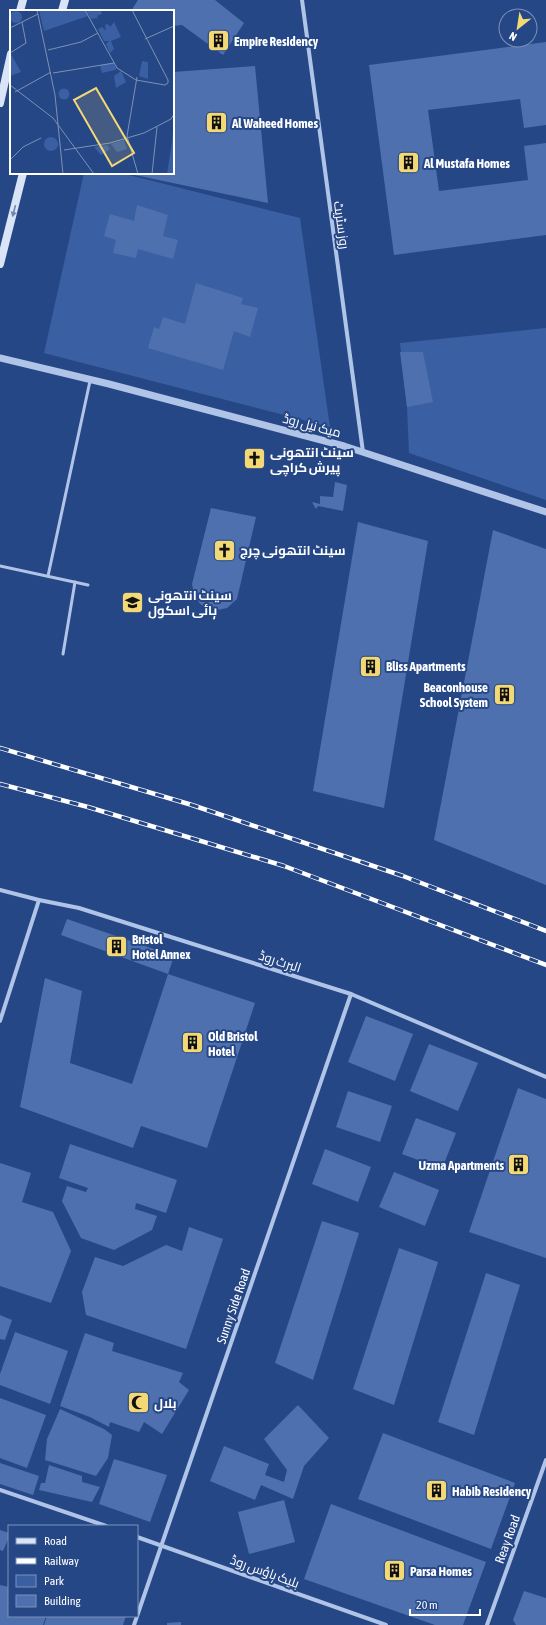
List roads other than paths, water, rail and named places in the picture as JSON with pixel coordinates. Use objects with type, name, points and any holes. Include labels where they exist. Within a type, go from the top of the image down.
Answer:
[{"type":"main road","points":[[20,10],[23,0]]},
{"type":"main road","points":[[62,10],[65,0]]},
{"type":"main road","points":[[0,103],[10,58]]},
{"type":"main road","points":[[0,264],[23,174]]},
{"type":"street","name":"روز سٹریٹ","points":[[302,0],[363,452]]},
{"type":"street","name":"میک نیل روڈ","points":[[0,358],[91,379],[344,446],[546,512]]},
{"type":"street","name":"البرٹ روڈ","points":[[0,890],[79,908],[351,994],[546,1077]]},
{"type":"street","points":[[0,1021],[39,900]]},
{"type":"street","name":"Sunny Side Road","points":[[138,1614],[351,994]]},
{"type":"street","name":"Reay Road","points":[[487,1625],[546,1460]]},
{"type":"street","points":[[0,1490],[103,1525]]},
{"type":"street","name":"بلیک ہاؤس روڈ","points":[[138,1537],[386,1625]]},
{"type":"lane","points":[[48,576],[91,379]]},
{"type":"lane","points":[[0,566],[88,585]]},
{"type":"lane","points":[[63,654],[75,582]]},
{"type":"railway","points":[[0,748],[192,805],[403,876],[546,931]]},
{"type":"railway","points":[[0,784],[88,807],[284,866],[546,965]]},
{"type":"place","name":"Empire Residency","points":[[218,41]]},
{"type":"place","name":"Al Waheed Homes","points":[[217,123]]},
{"type":"place","name":"Al Mustafa Homes","points":[[409,163]]},
{"type":"place","name":"سینٹ انتھونی پیرش کراچی","points":[[254,459]]},
{"type":"place","name":"سینٹ انتھونی چرچ","points":[[224,550]]},
{"type":"place","name":"سینٹ انتھونی ہائی اسکول","points":[[133,602]]},
{"type":"place","name":"Bliss Apartments","points":[[370,666]]},
{"type":"place","name":"Beaconhouse School System","points":[[504,694]]},
{"type":"place","name":"Bristol Hotel Annex","points":[[117,946]]},
{"type":"place","name":"Old Bristol Hotel","points":[[193,1043]]},
{"type":"place","name":"Uzma Apartments","points":[[519,1165]]},
{"type":"place","name":"بلال","points":[[138,1403]]},
{"type":"place","name":"Habib Residency","points":[[437,1491]]},
{"type":"place","name":"Parsa Homes","points":[[395,1571]]}]
